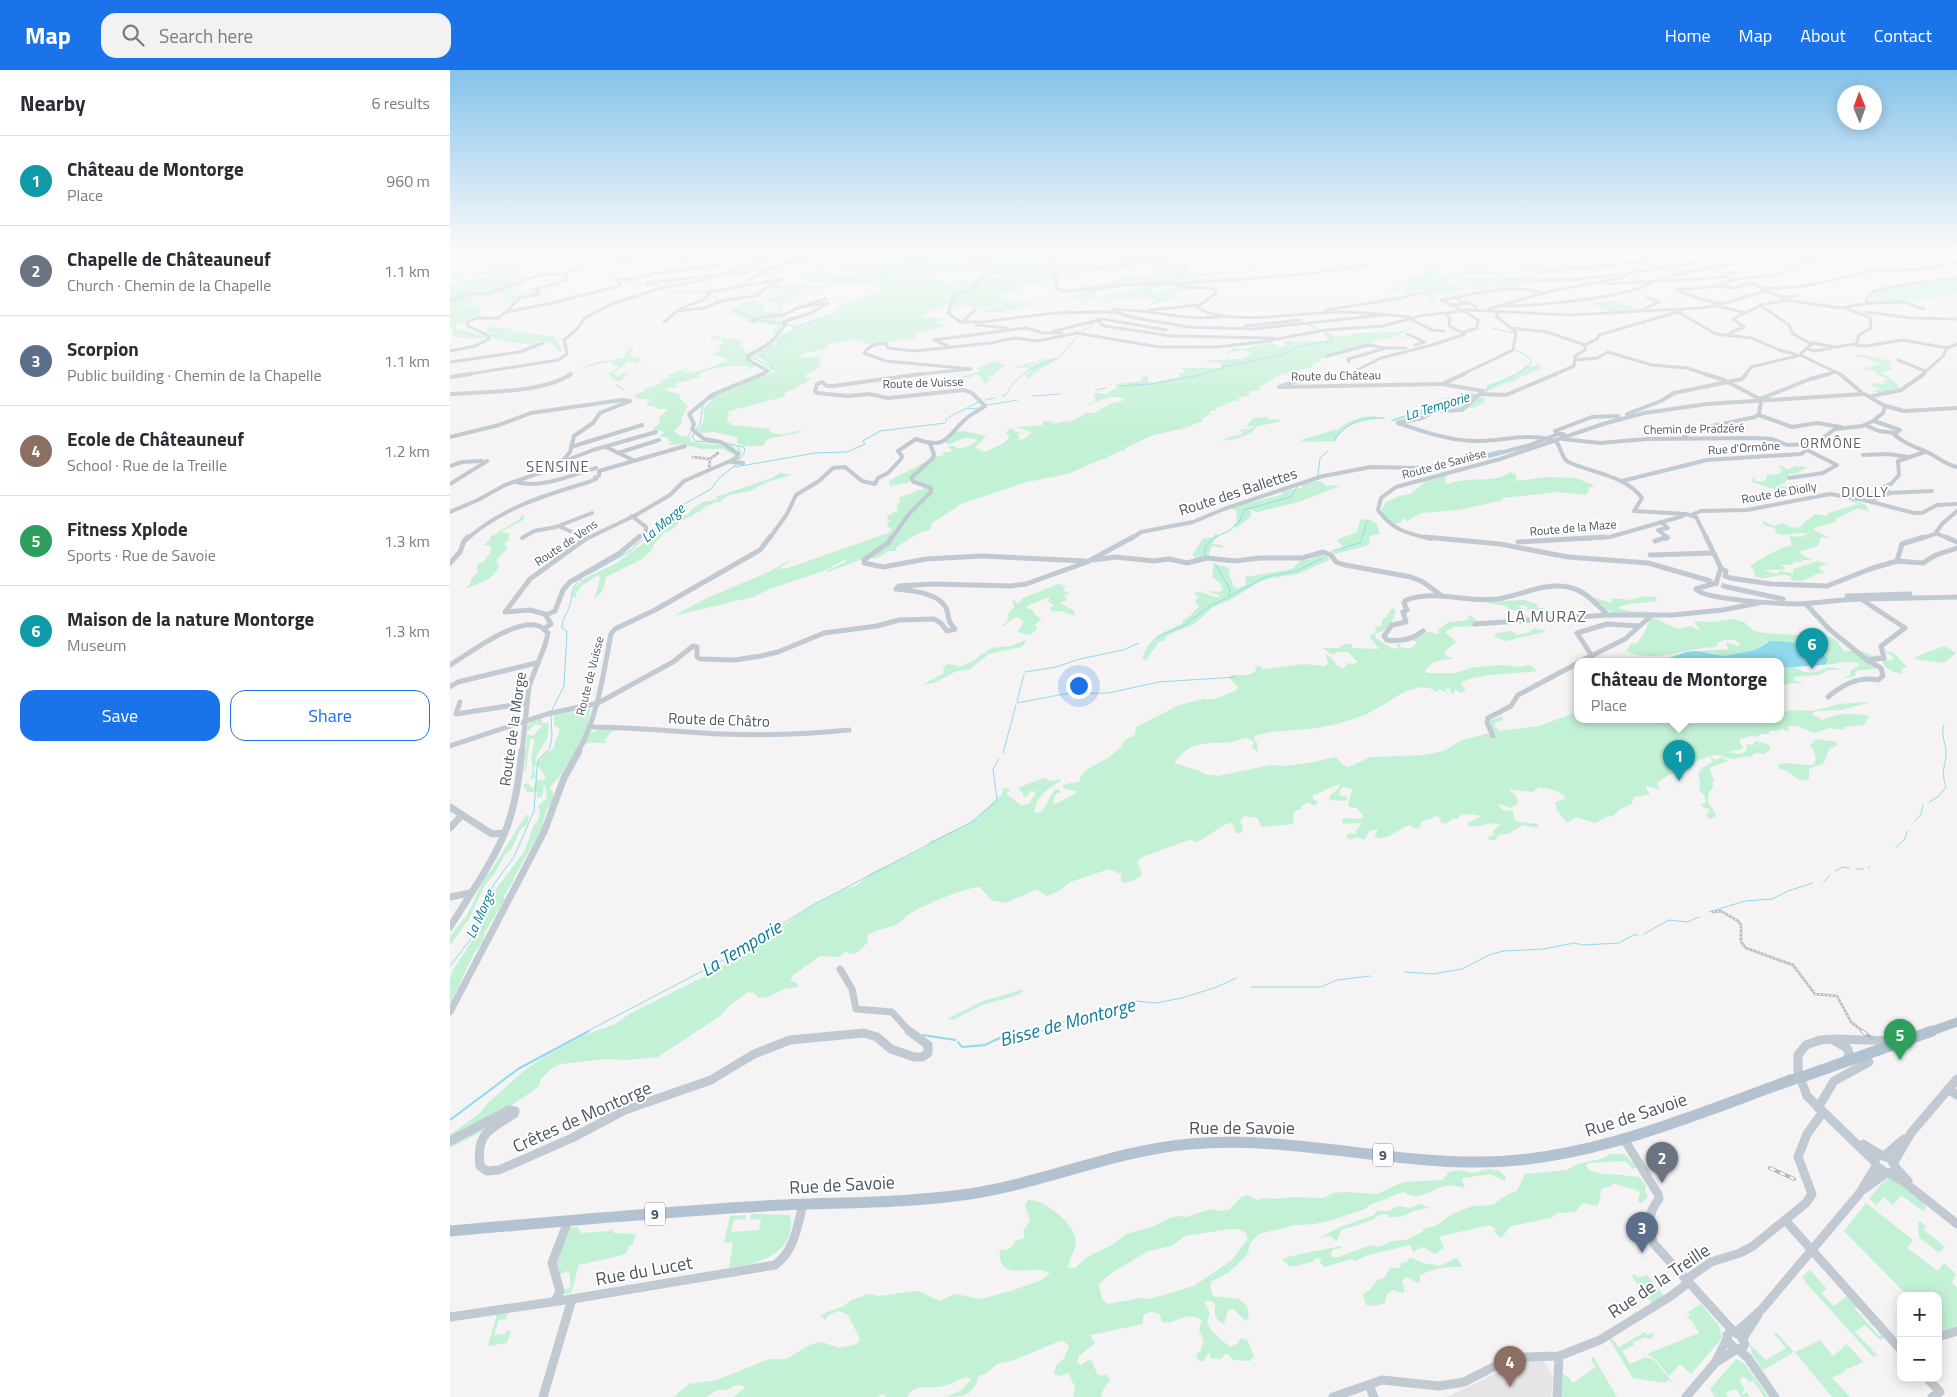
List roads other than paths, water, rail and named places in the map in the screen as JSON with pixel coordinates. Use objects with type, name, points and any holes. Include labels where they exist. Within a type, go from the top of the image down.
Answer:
[{"type":"main road","name":"Rue de Savoie","points":[[450,1231],[803,1204],[969,1194],[1022,1183],[1131,1154],[1186,1144],[1228,1142],[1274,1143],[1430,1159],[1481,1162],[1549,1158],[1579,1152],[1624,1139],[1957,1022]]},
{"type":"street","points":[[450,351],[475,346],[489,339],[489,336],[468,326],[467,322],[470,319],[478,316],[492,319],[512,311]]},
{"type":"street","points":[[450,378],[560,359],[567,353],[564,340],[587,317],[599,311]]},
{"type":"street","points":[[664,322],[677,311]]},
{"type":"street","points":[[752,322],[758,318],[783,315],[792,311]]},
{"type":"street","points":[[727,462],[734,460],[738,454],[731,447],[704,440],[695,431],[689,414],[706,399],[768,371],[747,358],[748,355],[762,349],[778,336],[785,324],[783,322],[814,311]]},
{"type":"street","points":[[949,311],[948,313],[960,322],[1013,330]]},
{"type":"street","points":[[968,322],[964,320],[975,311]]},
{"type":"street","points":[[1091,312],[1100,311]]},
{"type":"street","points":[[1146,311],[1166,316],[1213,318],[1224,316],[1355,312],[1417,317],[1464,311],[1478,320],[1477,328],[1464,332],[1449,326],[1450,318],[1446,314]]},
{"type":"street","points":[[1202,311],[1224,316]]},
{"type":"street","points":[[1301,314],[1320,311]]},
{"type":"street","points":[[1493,311],[1588,315],[1653,311]]},
{"type":"street","points":[[1511,328],[1547,332],[1585,345],[1597,339],[1599,335],[1682,311]]},
{"type":"street","points":[[1736,311],[1744,313]]},
{"type":"street","points":[[1678,312],[1691,318],[1694,323],[1721,335],[1744,328],[1743,325],[1733,318],[1749,311]]},
{"type":"street","points":[[1770,311],[1788,324],[1792,333],[1812,343],[1833,347]]},
{"type":"street","points":[[1856,311],[1909,318],[1957,319]]},
{"type":"street","points":[[1854,345],[1859,335],[1871,327],[1870,317],[1856,311]]},
{"type":"street","points":[[960,322],[982,322],[1057,313],[1115,312],[1135,318],[1188,327],[1263,330],[1383,315]]},
{"type":"street","points":[[1442,384],[1513,350],[1514,337],[1517,334],[1496,316],[1499,312]]},
{"type":"street","points":[[950,346],[934,340],[1028,328],[1049,333],[1078,333],[1167,348],[1228,346],[1277,340],[1324,330],[1384,325],[1417,317]]},
{"type":"street","points":[[1049,333],[1050,331],[1104,319],[1166,330]]},
{"type":"street","points":[[1410,319],[1432,330],[1444,331]]},
{"type":"street","points":[[1097,320],[1103,325],[1113,328],[1171,336],[1262,337],[1277,340]]},
{"type":"street","points":[[1220,328],[1301,320]]},
{"type":"street","name":"Route du Château","points":[[1442,384],[1279,387],[1299,381],[1317,382],[1337,378],[1382,358],[1427,347],[1462,335],[1464,332]]},
{"type":"street","name":"Route de Vuisse","points":[[450,1012],[544,832],[564,778],[587,736],[598,703],[611,634],[615,629],[655,610],[760,550],[787,514],[794,497],[819,481],[833,468],[845,467],[856,478],[874,484],[901,459],[902,456],[898,450],[906,444],[916,439],[930,444],[949,439],[968,417],[985,407],[972,393],[964,390],[886,398],[869,394],[846,396],[818,393],[815,392],[817,384],[821,382],[832,386],[913,375],[971,370],[970,368],[887,361],[864,352],[881,343],[885,344],[887,348],[910,351],[1017,338],[1037,340],[1078,333]]},
{"type":"street","points":[[1327,356],[1369,345],[1385,348],[1403,348],[1425,342],[1407,334]]},
{"type":"street","points":[[1729,334],[1756,340],[1779,352],[1801,354],[1836,372],[1885,405],[1903,411],[1957,408]]},
{"type":"street","points":[[1807,348],[1816,351],[1854,345],[1870,346],[1899,340],[1925,342],[1947,348],[1957,344]]},
{"type":"street","points":[[450,362],[520,352],[543,343]]},
{"type":"street","points":[[1728,382],[1742,379],[1752,367],[1801,354],[1812,343]]},
{"type":"street","points":[[1419,344],[1427,347]]},
{"type":"street","points":[[1480,394],[1506,395],[1557,372],[1572,368],[1575,360],[1574,356],[1585,350],[1585,345]]},
{"type":"street","points":[[1349,362],[1348,359],[1385,348]]},
{"type":"street","name":"Route de Savièse","points":[[1707,580],[1648,563],[1568,557],[1491,543],[1420,537],[1395,528],[1385,521],[1379,512],[1378,504],[1381,498],[1396,487],[1500,459],[1614,420],[1649,412],[1697,405],[1849,396],[1900,390],[1919,378],[1944,354],[1947,348]]},
{"type":"street","points":[[1575,360],[1597,358],[1609,352],[1652,365],[1687,368],[1728,382],[1761,398],[1810,379],[1836,372]]},
{"type":"street","points":[[1898,360],[1925,371]]},
{"type":"street","points":[[450,394],[524,389],[564,379],[571,374]]},
{"type":"street","name":"Route des Ballettes","points":[[598,703],[673,662],[694,646],[698,647],[697,657],[700,659],[735,660],[778,652],[824,633],[877,626],[899,620],[934,620],[941,623],[947,631],[953,631],[956,628],[948,622],[947,611],[944,605],[920,591],[898,590],[896,587],[932,584],[1021,586],[1054,576],[1091,560],[1141,532],[1193,522],[1229,507],[1323,476],[1371,467],[1420,468],[1462,463],[1554,441],[1558,434],[1555,431],[1592,417],[1622,415],[1661,401],[1674,393],[1728,382]]},
{"type":"street","points":[[1442,384],[1483,390],[1462,410],[1434,411],[1422,418],[1398,423],[1435,435],[1463,440],[1488,440],[1522,435],[1554,441],[1573,440]]},
{"type":"street","points":[[450,437],[499,425],[534,412],[622,400],[630,401],[600,413],[594,422],[574,436],[571,447],[562,462]]},
{"type":"street","points":[[1759,415],[1761,401]]},
{"type":"street","points":[[1789,478],[1823,473],[1837,465],[1808,449],[1834,429],[1865,425],[1874,420],[1882,414],[1885,405]]},
{"type":"street","points":[[1683,438],[1693,430],[1732,423],[1759,415],[1792,427],[1817,423],[1842,427]]},
{"type":"street","points":[[1865,425],[1879,431],[1895,433],[1901,431],[1874,420]]},
{"type":"street","points":[[571,447],[642,425]]},
{"type":"street","points":[[450,512],[516,482],[552,469],[562,462],[656,432]]},
{"type":"street","points":[[1558,434],[1575,433]]},
{"type":"street","points":[[1895,433],[1895,436],[1904,444],[1925,452],[1949,466],[1957,467]]},
{"type":"street","points":[[1558,434],[1568,436],[1573,440]]},
{"type":"street","name":"Chemin de Pradzéré","points":[[1573,440],[1600,443],[1683,438],[1758,438],[1772,439],[1789,445],[1814,444]]},
{"type":"street","points":[[618,453],[659,440]]},
{"type":"street","points":[[1554,441],[1564,459],[1570,464],[1622,481],[1642,497],[1633,510],[1635,512],[1689,514],[1699,522],[1721,569],[1726,571],[1725,576],[1730,578],[1771,584],[1824,587],[1870,569],[1894,564],[1897,561],[1902,544],[1936,533],[1942,524],[1957,511]]},
{"type":"street","points":[[930,444],[934,457],[911,478],[914,482],[931,488],[930,493],[909,514],[888,543],[864,560],[864,563],[883,567],[926,559],[982,556],[1072,562],[1115,557],[1154,561],[1169,559],[1187,563],[1207,558],[1227,561],[1260,558],[1302,558],[1323,552],[1331,555],[1336,562],[1345,565],[1411,577],[1424,582],[1442,596]]},
{"type":"street","points":[[516,482],[522,484],[541,482],[684,446]]},
{"type":"street","points":[[606,447],[633,460]]},
{"type":"street","name":"Rue d'Ormône","points":[[1622,481],[1705,461],[1797,455],[1804,454],[1808,449]]},
{"type":"street","points":[[1888,494],[1884,487],[1899,475],[1898,462],[1925,452]]},
{"type":"street","points":[[1864,454],[1891,454],[1909,457]]},
{"type":"street","points":[[450,466],[462,462],[487,461],[460,476],[450,484]]},
{"type":"street","points":[[727,462],[740,463]]},
{"type":"street","name":"Route de Vens","points":[[544,614],[530,610],[505,612],[514,598],[530,580],[551,562],[587,538],[670,496],[684,481],[727,462]]},
{"type":"street","points":[[1943,463],[1957,462]]},
{"type":"street","points":[[450,563],[460,552],[464,541],[484,524],[533,500],[596,479],[598,469]]},
{"type":"street","points":[[1867,501],[1888,494],[1932,491]]},
{"type":"street","name":"Route de Diolly","points":[[1689,514],[1706,510],[1747,510],[1826,495],[1867,501],[1914,513],[1922,513],[1937,505],[1957,504]]},
{"type":"street","points":[[522,538],[534,532],[558,526],[592,513]]},
{"type":"street","name":"Route de la Maze","points":[[1518,542],[1606,538],[1689,514]]},
{"type":"street","points":[[544,614],[555,611],[563,590],[570,582],[620,553],[646,530],[646,527],[632,516]]},
{"type":"street","points":[[1654,541],[1668,538],[1658,530],[1668,528],[1661,522]]},
{"type":"street","points":[[558,526],[587,538]]},
{"type":"street","points":[[1936,533],[1957,542]]},
{"type":"street","points":[[1897,561],[1923,563],[1936,555],[1957,548]]},
{"type":"street","points":[[1650,555],[1713,553]]},
{"type":"street","points":[[1721,569],[1716,583],[1696,589],[1697,592],[1720,598],[1806,604],[1861,599],[1957,595]]},
{"type":"street","points":[[1423,630],[1410,640],[1404,641],[1387,640],[1384,636],[1392,624],[1406,622],[1403,612],[1407,610],[1404,603],[1410,598],[1442,596],[1491,600],[1542,588],[1565,586],[1587,595],[1608,615]]},
{"type":"street","points":[[1727,587],[1792,600],[1878,594],[1957,595]]},
{"type":"street","points":[[1878,594],[1884,599]]},
{"type":"street","points":[[1861,599],[1906,629],[1881,646],[1884,658],[1867,660]]},
{"type":"street","points":[[1475,624],[1503,624],[1608,615],[1673,615],[1772,602]]},
{"type":"street","points":[[1806,604],[1829,629],[1867,660],[1881,668],[1883,676],[1878,680],[1868,678],[1854,681],[1828,697]]},
{"type":"street","name":"Route de la Morge","points":[[450,927],[494,855],[504,833],[516,791],[527,703],[536,663],[548,638],[548,633],[544,628],[551,624],[544,614]]},
{"type":"street","points":[[1587,658],[1625,639],[1652,615]]},
{"type":"street","points":[[1592,656],[1577,633],[1590,627],[1609,623],[1638,626]]},
{"type":"street","points":[[450,665],[508,630],[529,625],[544,628]]},
{"type":"street","points":[[450,687],[459,682],[536,663]]},
{"type":"street","points":[[1493,736],[1487,723],[1488,718],[1511,706],[1518,695],[1574,664]]},
{"type":"street","points":[[460,702],[456,714],[527,703]]},
{"type":"street","points":[[450,746],[547,714],[598,703]]},
{"type":"street","name":"Route de Châtro","points":[[589,727],[620,727],[724,734],[808,734],[849,730]]},
{"type":"street","points":[[450,807],[492,834],[504,833]]},
{"type":"street","points":[[450,828],[462,815]]},
{"type":"street","points":[[450,897],[470,893]]},
{"type":"street","name":"Crêtes de Montorge","points":[[450,1141],[509,1110],[516,1110],[514,1114],[486,1132],[479,1141],[480,1166],[487,1171],[499,1170],[572,1138],[625,1110],[711,1080],[754,1054],[790,1040],[864,1033],[877,1037],[890,1049],[914,1057],[922,1057],[928,1053],[928,1045],[915,1037],[892,1012],[856,1009],[852,989],[840,969]]},
{"type":"street","points":[[1903,1041],[1834,1038],[1808,1044],[1801,1050],[1796,1062],[1800,1083],[1806,1096],[1820,1110],[1891,1169],[1897,1177],[1957,1224]]},
{"type":"street","points":[[1820,1040],[1834,1040],[1845,1044],[1850,1055],[1846,1061]]},
{"type":"street","points":[[1820,1110],[1834,1081],[1869,1062],[1862,1056]]},
{"type":"street","points":[[1686,1397],[1859,1194],[1879,1159],[1911,1133],[1957,1079]]},
{"type":"street","points":[[1948,1089],[1957,1095]]},
{"type":"street","name":"Rue de la Treille","points":[[1333,1397],[1382,1380],[1439,1386],[1464,1382],[1505,1361],[1525,1357],[1559,1356],[1600,1340],[1671,1296],[1711,1262],[1740,1253],[1753,1246],[1806,1203],[1812,1194],[1798,1157],[1807,1134],[1820,1110]]},
{"type":"street","points":[[1859,1194],[1891,1169],[1911,1133]]},
{"type":"street","points":[[1624,1139],[1658,1194],[1659,1199],[1650,1209],[1649,1234],[1654,1244],[1688,1280],[1721,1320],[1775,1397]]},
{"type":"street","points":[[1879,1159],[1891,1169]]},
{"type":"street","name":"Rue du Lucet","points":[[450,1317],[572,1299],[775,1265],[786,1256],[792,1245],[803,1204]]},
{"type":"street","points":[[1785,1220],[1897,1346]]},
{"type":"street","points":[[556,1300],[560,1291],[552,1264],[568,1221]]},
{"type":"street","points":[[543,1397],[572,1299]]},
{"type":"street","points":[[1942,1336],[1957,1331]]},
{"type":"street","points":[[1557,1397],[1559,1356]]},
{"type":"street","points":[[1931,1382],[1940,1392],[1932,1397]]},
{"type":"street","points":[[1369,1385],[1374,1397]]},
{"type":"water","points":[[1770,641],[1793,642],[1816,649],[1828,659],[1826,664],[1822,665],[1784,668],[1784,658],[1669,658],[1686,652],[1697,651],[1724,656],[1755,650]]},
{"type":"waterway","points":[[736,311],[755,319]]},
{"type":"waterway","name":"La Morge","points":[[795,327],[831,315],[836,311]]},
{"type":"waterway","points":[[1107,318],[1114,313]]},
{"type":"waterway","points":[[759,320],[782,324]]},
{"type":"waterway","points":[[1083,331],[1091,327],[1093,323]]},
{"type":"waterway","points":[[786,324],[795,327]]},
{"type":"waterway","points":[[1309,325],[1318,329]]},
{"type":"waterway","name":"La Morge","points":[[748,382],[765,375],[773,368],[755,359],[788,337],[795,327]]},
{"type":"waterway","name":"La Temporie","points":[[1492,328],[1515,333]]},
{"type":"waterway","points":[[1119,386],[1152,384],[1201,375],[1224,367],[1284,354],[1297,347],[1332,341],[1332,337],[1324,332]]},
{"type":"waterway","points":[[1059,357],[1078,336]]},
{"type":"waterway","name":"La Temporie","points":[[1486,392],[1488,388],[1522,371],[1532,362],[1526,355],[1515,350]]},
{"type":"waterway","points":[[1002,396],[1006,395],[1016,380],[1022,375],[1035,367],[1058,358]]},
{"type":"waterway","points":[[615,384],[624,390]]},
{"type":"waterway","points":[[1096,390],[1106,388]]},
{"type":"waterway","points":[[1033,396],[1061,394]]},
{"type":"waterway","name":"La Temporie","points":[[1393,420],[1433,406],[1451,404],[1478,394]]},
{"type":"waterway","name":"La Morge","points":[[710,399],[717,395]]},
{"type":"waterway","points":[[985,400],[995,398]]},
{"type":"waterway","points":[[987,405],[1018,400]]},
{"type":"waterway","points":[[949,417],[979,402]]},
{"type":"waterway","name":"La Morge","points":[[703,405],[700,424],[692,437],[696,441],[718,443]]},
{"type":"waterway","points":[[968,409],[979,408]]},
{"type":"waterway","name":"La Temporie","points":[[1334,441],[1344,429],[1355,422],[1369,418],[1384,418]]},
{"type":"waterway","points":[[735,467],[815,453],[847,452],[865,444],[863,441],[880,431],[945,423]]},
{"type":"waterway","name":"La Morge","points":[[725,443],[744,447],[745,451],[739,461]]},
{"type":"waterway","points":[[1451,463],[1501,450]]},
{"type":"waterway","name":"La Temporie","points":[[1318,475],[1320,458],[1328,451]]},
{"type":"waterway","name":"La Morge","points":[[589,574],[630,551],[677,508],[711,489],[719,478],[737,464]]},
{"type":"waterway","name":"La Temporie","points":[[1205,556],[1206,545],[1236,525],[1244,510],[1291,497],[1297,487]]},
{"type":"waterway","points":[[1332,551],[1360,543],[1367,522]]},
{"type":"waterway","points":[[1230,596],[1265,577],[1296,571],[1323,558]]},
{"type":"waterway","name":"La Temporie","points":[[1158,637],[1185,625],[1211,605],[1229,597],[1230,589],[1215,564]]},
{"type":"waterway","name":"La Morge","points":[[551,712],[564,686],[567,631],[562,628],[563,622],[570,605],[574,587],[583,577]]},
{"type":"waterway","name":"La Temporie","points":[[1025,672],[1056,667],[1080,659],[1123,650],[1139,643]]},
{"type":"waterway","name":"La Temporie","points":[[1017,701],[1024,675]]},
{"type":"waterway","points":[[1017,703],[1064,694],[1108,693],[1159,682],[1236,677]]},
{"type":"waterway","name":"La Temporie","points":[[1003,753],[1016,705]]},
{"type":"waterway","name":"La Morge","points":[[450,966],[473,936],[479,912],[494,884],[514,857],[534,811],[537,767],[539,759],[550,748],[552,735],[551,716]]},
{"type":"waterway","name":"Bisse de Montorge","points":[[1929,802],[1939,796],[1946,787],[1943,776],[1946,757],[1944,725]]},
{"type":"waterway","name":"La Temporie","points":[[586,1032],[733,955],[811,906],[975,820],[997,800],[993,769],[999,759]]},
{"type":"waterway","name":"Bisse de Montorge","points":[[1915,821],[1921,814],[1923,805]]},
{"type":"waterway","name":"Bisse de Montorge","points":[[1896,847],[1905,839],[1907,831]]},
{"type":"waterway","name":"Bisse de Montorge","points":[[1835,871],[1843,867],[1849,868]]},
{"type":"waterway","name":"Bisse de Montorge","points":[[1856,869],[1863,869]]},
{"type":"waterway","name":"Bisse de Montorge","points":[[1824,882],[1830,875]]},
{"type":"waterway","name":"Bisse de Montorge","points":[[1709,912],[1745,901],[1772,899],[1788,891],[1813,883]]},
{"type":"waterway","name":"Bisse de Montorge","points":[[1644,934],[1669,920],[1687,922],[1699,917]]},
{"type":"waterway","name":"Bisse de Montorge","points":[[1405,972],[1433,974],[1462,969],[1491,954],[1504,951],[1544,949],[1574,943],[1583,945],[1619,943],[1633,935],[1638,935]]},
{"type":"waterway","name":"Bisse de Montorge","points":[[1251,987],[1321,987],[1337,980],[1370,976]]},
{"type":"waterway","name":"Bisse de Montorge","points":[[1027,1032],[1047,1030],[1069,1019],[1123,1009],[1136,1001],[1156,1003],[1182,998],[1217,987],[1236,978]]},
{"type":"waterway","name":"La Temporie","points":[[450,1120],[518,1069],[589,1031]]},
{"type":"waterway","name":"Bisse de Montorge","points":[[958,1042],[962,1047],[985,1045],[1008,1034],[1039,1031]]},
{"type":"waterway","name":"Bisse de Montorge","points":[[923,1035],[955,1040]]},
{"type":"tunnel","points":[[1707,580],[1727,587]]},
{"type":"railway","points":[[710,459],[718,453]]},
{"type":"railway","points":[[693,457],[710,459]]},
{"type":"railway","points":[[709,469],[710,459]]},
{"type":"railway","points":[[1713,912],[1721,911],[1738,921],[1741,925],[1741,942],[1746,948],[1793,965],[1815,994],[1837,996],[1851,1022],[1864,1032]]},
{"type":"railway","points":[[1862,1031],[1871,1038]]},
{"type":"railway","points":[[1770,1168],[1794,1179]]},
{"type":"place","name":"Maison de la nature Montorge","points":[[1812,669]]},
{"type":"place","name":"Château de Montorge","points":[[1679,781]]},
{"type":"place","name":"Fitness Xplode","points":[[1900,1060]]},
{"type":"place","name":"Chapelle de Châteauneuf","points":[[1662,1183]]},
{"type":"place","name":"Scorpion","points":[[1642,1253]]},
{"type":"place","name":"Ecole de Châteauneuf","points":[[1510,1387]]},
{"type":"district","name":"ORMÔNE","points":[[1831,443]]},
{"type":"district","name":"SENSINE","points":[[558,467]]},
{"type":"district","name":"DIOLLY","points":[[1865,492]]},
{"type":"district","name":"LA MURAZ","points":[[1547,616]]}]
